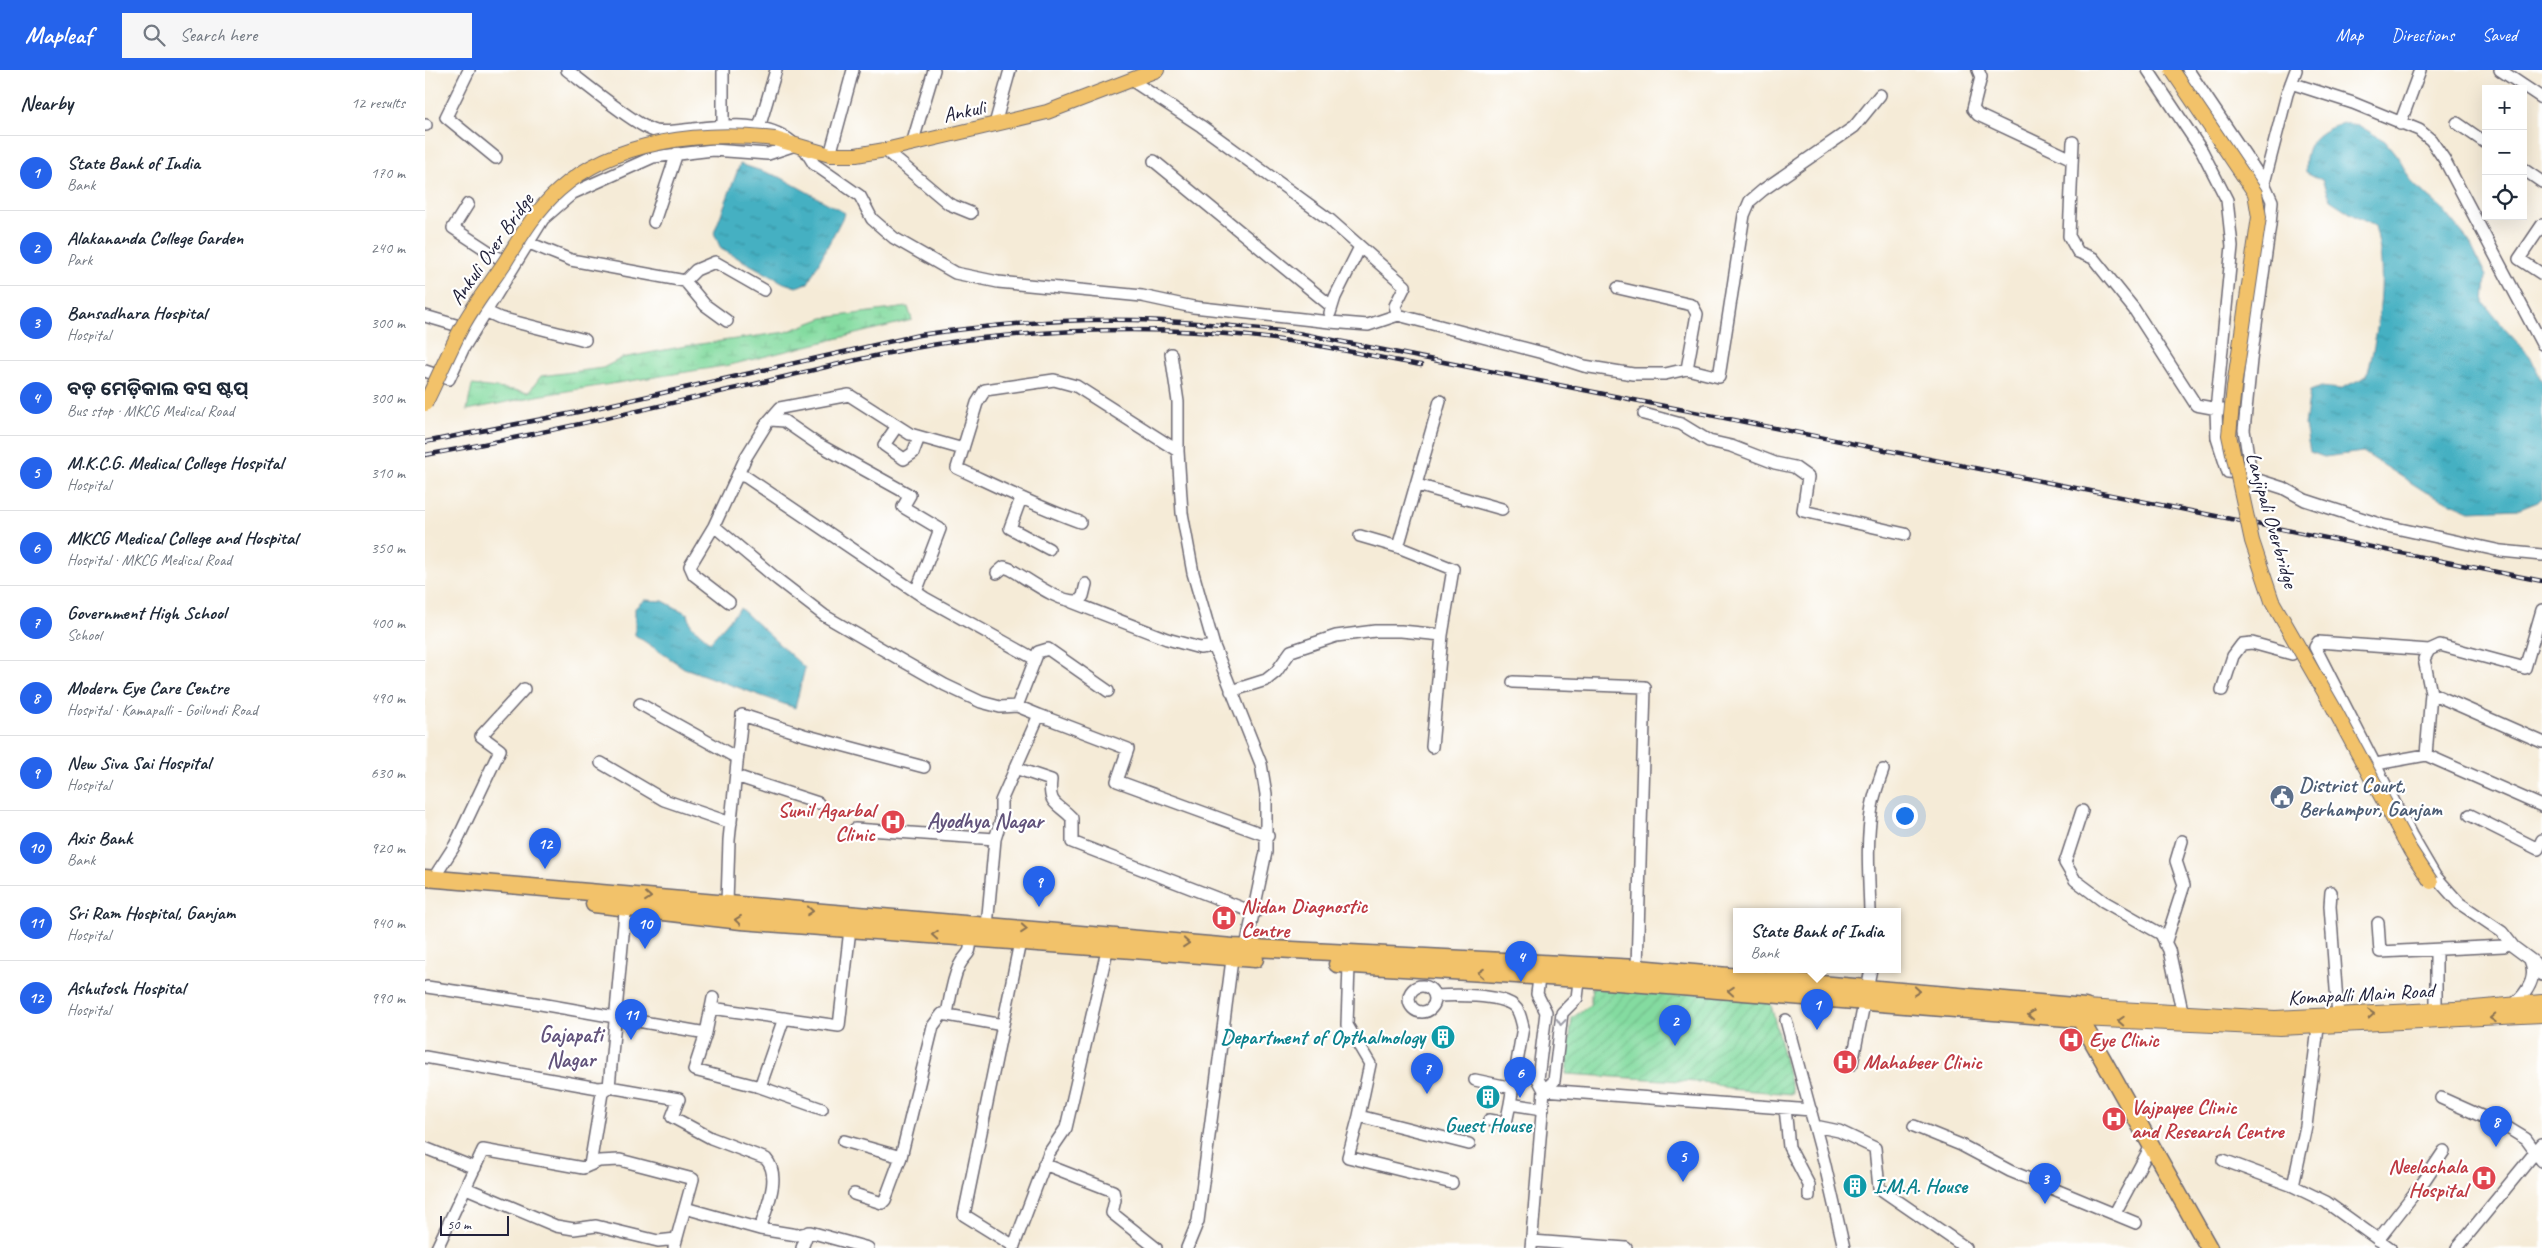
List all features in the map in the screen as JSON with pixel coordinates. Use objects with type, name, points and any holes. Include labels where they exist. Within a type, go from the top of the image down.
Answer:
[{"type":"highway","points":[[428,882],[626,901],[727,903],[987,926],[1109,943],[1241,953],[1580,972],[1779,995],[1867,994]]},
{"type":"highway","points":[[626,901],[741,921],[1020,942],[1109,943]]},
{"type":"highway","points":[[1241,953],[1349,965],[1540,970]]},
{"type":"highway","points":[[1580,972],[1637,968],[1775,978],[1867,994],[2083,1013],[2151,1146],[2209,1248]]},
{"type":"main road","name":"Ankuli","points":[[775,139],[830,155],[856,155],[885,150],[1047,112],[1157,70]]},
{"type":"main road","name":"Lanjipali Overbridge","points":[[2172,70],[2240,168],[2255,193],[2259,205],[2259,217],[2234,387],[2229,435],[2260,568],[2273,601],[2410,850],[2431,882]]},
{"type":"main road","name":"Ankuli Over Bridge","points":[[425,404],[472,310],[529,224],[560,189],[607,160],[666,142],[695,137],[736,136],[775,139]]},
{"type":"main road","name":"Komapalli Main Road","points":[[2184,1019],[2338,1016],[2542,1002]]},
{"type":"main road","points":[[2083,1013],[2318,1028],[2542,1015]]},
{"type":"street","points":[[469,70],[446,117],[496,158]]},
{"type":"street","points":[[567,70],[647,128],[665,132],[723,126],[759,128],[778,132],[800,147],[814,164],[860,196],[872,219],[894,238],[955,273],[997,282],[1142,296],[1193,307],[1330,322],[1368,325],[1398,315],[1543,353],[1584,366],[1614,372],[1665,374],[1687,369],[1719,377],[1744,215],[1750,202],[1763,190],[1855,127],[1880,95]]},
{"type":"street","points":[[723,70],[723,126]]},
{"type":"street","points":[[759,128],[776,70]]},
{"type":"street","points":[[830,155],[853,70]]},
{"type":"street","points":[[912,144],[934,70]]},
{"type":"street","points":[[995,124],[1010,70]]},
{"type":"street","points":[[1978,70],[1981,77],[1973,109],[1978,115],[2072,159]]},
{"type":"street","points":[[2148,70],[2202,151],[2227,200],[2233,246],[2217,410],[2217,438],[2228,472],[2251,474],[2258,480],[2283,488],[2305,500],[2382,525],[2501,551],[2542,555]]},
{"type":"street","points":[[2188,70],[2265,183],[2272,201],[2263,289],[2251,360],[2244,430],[2251,474]]},
{"type":"street","points":[[2265,183],[2296,70]]},
{"type":"street","points":[[2400,124],[2420,70]]},
{"type":"street","points":[[2499,70],[2542,98]]},
{"type":"street","points":[[1131,80],[1209,132],[1330,220],[1405,286],[1395,306],[1398,315]]},
{"type":"street","points":[[2291,83],[2353,103],[2400,124],[2419,130],[2425,135],[2444,158],[2542,344]]},
{"type":"street","points":[[2457,123],[2482,140]]},
{"type":"street","points":[[2073,142],[2069,236],[2073,246],[2079,252],[2093,258],[2134,310],[2196,405],[2217,410],[2247,412]]},
{"type":"street","points":[[425,371],[449,379],[474,331],[543,219],[573,193],[653,157],[713,150],[768,154],[800,147]]},
{"type":"street","points":[[885,150],[949,204],[971,213]]},
{"type":"street","points":[[654,222],[677,153]]},
{"type":"street","points":[[1154,161],[1331,306]]},
{"type":"street","points":[[2527,172],[2542,182]]},
{"type":"street","points":[[468,204],[453,228],[514,268]]},
{"type":"street","points":[[2542,225],[2519,259],[2542,274]]},
{"type":"street","points":[[529,243],[571,260],[685,281],[705,305],[727,321]]},
{"type":"street","points":[[1330,322],[1331,306],[1360,247]]},
{"type":"street","points":[[685,281],[697,270],[715,262],[764,290]]},
{"type":"street","points":[[1618,288],[1692,305],[1697,314],[1687,369]]},
{"type":"street","points":[[487,312],[500,318],[585,340]]},
{"type":"street","points":[[425,316],[474,331]]},
{"type":"street","points":[[1171,354],[1178,402],[1178,451],[1182,513],[1193,573],[1214,646],[1261,764],[1266,794],[1268,836],[1255,913],[1241,953],[1198,1221],[1187,1248]]},
{"type":"street","points":[[1079,522],[1042,508],[957,468],[977,403],[985,390],[1054,380],[1076,386],[1178,451]]},
{"type":"street","points":[[729,602],[693,575],[690,566],[714,526],[746,457],[781,408],[849,395],[910,434],[963,449]]},
{"type":"street","points":[[1398,547],[1441,401]]},
{"type":"street","points":[[1644,414],[1681,424],[1709,441],[1731,446],[1775,463],[1794,467],[1808,477],[1803,510],[1905,534]]},
{"type":"street","points":[[771,420],[784,421],[824,448],[910,495],[903,507],[940,529],[916,592]]},
{"type":"street","points":[[897,426],[884,445],[904,459],[913,452],[919,437]]},
{"type":"street","points":[[739,475],[747,477],[916,592],[1035,660]]},
{"type":"street","points":[[1417,485],[1502,509]]},
{"type":"street","points":[[1021,498],[1010,528],[1049,549]]},
{"type":"street","points":[[714,526],[777,580],[825,616],[956,691],[992,705],[1017,706],[1128,749],[1117,781],[1268,836]]},
{"type":"street","points":[[1360,536],[1398,547],[1453,569],[1442,635],[1432,747]]},
{"type":"street","points":[[997,573],[1005,568],[1010,569],[1042,588],[1072,602],[1167,639],[1200,648],[1214,646]]},
{"type":"street","points":[[1072,602],[1079,601],[1083,596],[1085,584]]},
{"type":"street","points":[[2378,923],[2380,952],[2508,946],[2502,932],[2459,903],[2435,876],[2423,857],[2315,647],[2318,642],[2429,650],[2440,645],[2525,668],[2542,610]]},
{"type":"street","points":[[1231,691],[1267,680],[1276,672],[1291,651],[1336,636],[1383,631],[1442,635]]},
{"type":"street","points":[[2222,690],[2233,656],[2242,644],[2253,643],[2292,654]]},
{"type":"street","points":[[1017,706],[1038,652],[1048,649],[1108,691]]},
{"type":"street","points":[[2426,755],[2431,693],[2424,659],[2429,650]]},
{"type":"street","points":[[1513,682],[1645,687],[1637,968]]},
{"type":"street","points":[[428,882],[455,845],[500,750],[481,736],[524,689]]},
{"type":"street","points":[[2431,693],[2542,742]]},
{"type":"street","points":[[640,704],[737,758]]},
{"type":"street","points":[[727,903],[731,823],[742,715],[804,736],[923,767]]},
{"type":"street","points":[[987,926],[995,839],[1001,820],[1001,801],[1039,715]]},
{"type":"street","points":[[2376,764],[2426,755],[2542,806]]},
{"type":"street","points":[[601,763],[664,800],[731,823]]},
{"type":"street","points":[[1015,768],[1051,780],[1049,795],[1056,806],[1072,818],[1072,842],[1255,913]]},
{"type":"street","points":[[1870,908],[1868,858],[1870,826],[1872,805],[1883,770]]},
{"type":"street","points":[[736,776],[818,803]]},
{"type":"street","points":[[2082,811],[2065,863],[2075,880],[2103,901],[2161,934],[2169,950],[2184,1019]]},
{"type":"street","points":[[2470,815],[2539,849],[2542,840]]},
{"type":"street","points":[[855,829],[995,839]]},
{"type":"street","points":[[2165,944],[2184,885],[2176,861],[2182,841]]},
{"type":"street","name":"Lanjipali Overbridge","points":[[2431,882],[2467,917],[2508,946],[2526,956]]},
{"type":"street","points":[[2331,892],[2330,906],[2338,1016]]},
{"type":"street","points":[[590,1165],[602,1093],[609,1087],[626,901]]},
{"type":"street","points":[[822,1109],[760,1087],[694,1070],[706,1033],[712,1003],[784,1018],[839,1026],[850,929]]},
{"type":"street","points":[[947,1014],[960,964],[967,958],[971,949],[970,938]]},
{"type":"street","points":[[1020,942],[963,1215],[1013,1247],[1044,1164],[1066,1128],[1109,943]]},
{"type":"street","points":[[2436,950],[2436,1010]]},
{"type":"street","points":[[2526,956],[2542,962]]},
{"type":"street","points":[[2526,956],[2542,975]]},
{"type":"street","points":[[2513,1005],[2530,984],[2533,971],[2526,956]]},
{"type":"street","points":[[1349,965],[1347,1026],[1370,1064],[1348,1157],[1452,1184]]},
{"type":"street","points":[[1540,970],[1537,994],[1546,1012],[1538,1078],[1544,1090],[1531,1244],[1626,1248]]},
{"type":"street","points":[[1544,1090],[1554,1081],[1561,1013],[1577,998],[1580,972]]},
{"type":"street","points":[[1852,1064],[1870,973]]},
{"type":"street","points":[[1775,978],[1779,995]]},
{"type":"street","points":[[427,988],[706,1033]]},
{"type":"street","points":[[1435,996],[1471,996],[1503,1000],[1515,1006],[1521,1017],[1523,1028],[1506,1123],[1489,1120]]},
{"type":"street","points":[[854,1194],[882,1203],[901,1157],[933,1026],[942,1014],[1003,1025]]},
{"type":"street","points":[[760,1087],[784,1018]]},
{"type":"street","points":[[1786,1020],[1811,1110],[1844,1248]]},
{"type":"street","points":[[2293,1186],[2306,1126],[2318,1028]]},
{"type":"street","points":[[425,1058],[598,1088],[609,1087],[679,1099],[671,1117],[711,1138],[766,1159],[772,1166],[774,1177],[760,1229]]},
{"type":"street","points":[[1475,1080],[1513,1088]]},
{"type":"street","points":[[1544,1090],[1811,1110]]},
{"type":"street","points":[[2441,1098],[2508,1128],[2525,1139],[2539,1153],[2457,1248]]},
{"type":"street","points":[[1510,1104],[1543,1109]]},
{"type":"street","points":[[1785,1108],[1789,1147],[1809,1185],[1809,1196]]},
{"type":"street","points":[[1359,1116],[1469,1144]]},
{"type":"street","points":[[1815,1126],[1839,1131],[1875,1148],[1879,1188],[1966,1248]]},
{"type":"street","points":[[1914,1126],[1961,1144],[2010,1171],[2136,1223]]},
{"type":"street","points":[[844,1142],[901,1157]]},
{"type":"street","points":[[2115,1213],[2151,1146]]},
{"type":"street","points":[[425,1148],[475,1168]]},
{"type":"street","points":[[439,1247],[483,1150],[583,1168],[599,1161],[620,1160],[693,1179],[675,1244],[596,1226],[574,1229],[556,1226],[466,1188]]},
{"type":"street","points":[[2378,1240],[2424,1182],[2444,1151]]},
{"type":"street","points":[[2223,1160],[2293,1186],[2326,1202],[2390,1248]]},
{"type":"street","points":[[1044,1164],[1113,1190],[1115,1200],[1112,1213],[1156,1248]]},
{"type":"street","points":[[685,1208],[760,1229],[797,1235],[808,1232],[868,1248]]},
{"type":"street","points":[[803,1248],[808,1232]]},
{"type":"green space","points":[[908,307],[912,320],[730,365],[542,395],[467,410],[472,385],[529,392],[541,376],[603,368],[622,358],[686,346],[786,332],[823,318]]},
{"type":"green space","points":[[1592,987],[1769,997],[1793,1094],[1729,1089],[1714,1083],[1566,1074],[1572,1018],[1590,1005]]},
{"type":"water","points":[[2344,123],[2358,125],[2385,141],[2398,157],[2412,183],[2442,208],[2469,241],[2486,276],[2484,303],[2530,356],[2542,381],[2542,498],[2538,502],[2520,509],[2470,511],[2424,491],[2363,452],[2324,457],[2310,452],[2305,425],[2310,391],[2321,387],[2340,389],[2367,376],[2375,340],[2380,301],[2381,262],[2375,226],[2356,217],[2330,200],[2322,180],[2306,172],[2307,153],[2314,139],[2327,130]]},
{"type":"water","points":[[740,164],[780,177],[845,213],[808,283],[796,287],[784,283],[721,249],[714,233]]},
{"type":"water","points":[[644,600],[663,601],[688,614],[691,625],[710,642],[740,608],[805,668],[795,708],[684,668],[635,635],[635,608]]},
{"type":"railway","points":[[425,442],[578,412],[919,335],[999,325],[1053,321],[1135,320],[1176,322],[1298,333],[2542,581]]},
{"type":"railway","points":[[425,455],[594,421],[872,357],[954,341],[982,338],[1057,332],[1131,330],[1206,332],[1299,342],[1421,365]]},
{"type":"place","name":"District Court, Berhampur, Ganjam","points":[[2282,797]]},
{"type":"place","name":"Sunil Agarbal Clinic","points":[[893,822]]},
{"type":"place","name":"Ashutosh Hospital","points":[[545,869]]},
{"type":"place","name":"New Siva Sai Hospital","points":[[1039,907]]},
{"type":"place","name":"Nidan Diagnostic Centre","points":[[1224,918]]},
{"type":"place","name":"Axis Bank","points":[[645,949]]},
{"type":"place","name":"ବଡ଼ ମେଡ଼ିକାଲ ବସ ଷ୍ଟପ୍","points":[[1521,982]]},
{"type":"place","name":"State Bank of India","points":[[1817,1030]]},
{"type":"place","name":"Department of Opthalmology","points":[[1443,1037]]},
{"type":"place","name":"Sri Ram Hospital, Ganjam","points":[[631,1040]]},
{"type":"place","name":"Eye Clinic","points":[[2071,1040]]},
{"type":"place","name":"Alakananda College Garden","points":[[1675,1046]]},
{"type":"place","name":"Mahabeer Clinic","points":[[1845,1062]]},
{"type":"place","name":"Government High School","points":[[1427,1094]]},
{"type":"place","name":"Guest House","points":[[1488,1097]]},
{"type":"place","name":"MKCG Medical College and Hospital","points":[[1520,1098]]},
{"type":"place","name":"Vajpayee Clinic and Research Centre","points":[[2114,1119]]},
{"type":"place","name":"Modern Eye Care Centre","points":[[2496,1147]]},
{"type":"place","name":"Neelachala Hospital","points":[[2484,1178]]},
{"type":"place","name":"M.K.C.G. Medical College Hospital","points":[[1683,1182]]},
{"type":"place","name":"I.M.A. House","points":[[1855,1186]]},
{"type":"place","name":"Bansadhara Hospital","points":[[2045,1204]]},
{"type":"district","name":"Ayodhya Nagar","points":[[985,821]]},
{"type":"district","name":"Gajapati Nagar","points":[[571,1048]]}]
